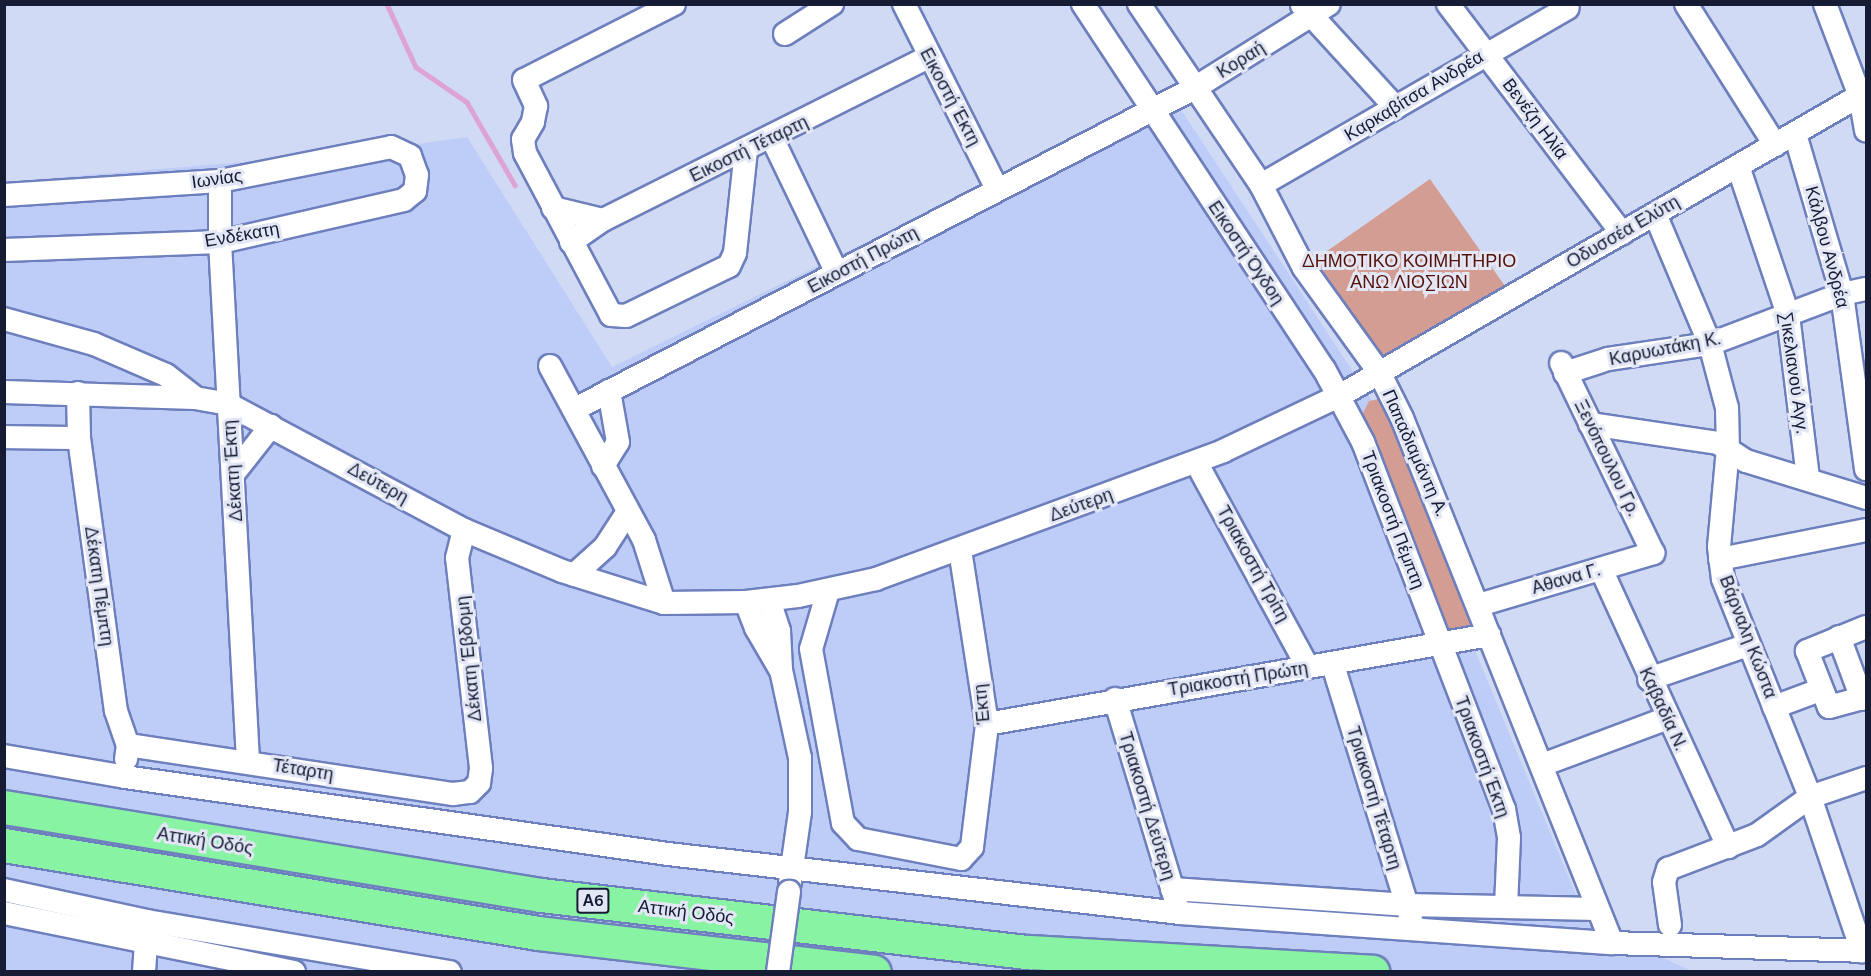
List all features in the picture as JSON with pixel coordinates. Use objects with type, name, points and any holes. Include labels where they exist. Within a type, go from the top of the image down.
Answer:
[{"type":"highway","name":"Αττική Οδός","points":[[4,807],[541,895],[1029,952],[1372,972]]},
{"type":"highway","name":"Αττική Οδός","points":[[4,845],[538,933],[874,972]]},
{"type":"street","points":[[674,4],[524,80],[536,114],[523,146],[571,242],[608,310],[616,317],[626,316],[722,271],[735,253],[746,150]]},
{"type":"street","points":[[785,34],[832,4]]},
{"type":"street","name":"Εικοστή Έκτη","points":[[904,4],[928,57],[997,189]]},
{"type":"street","name":"Εικοστή Όγδοη","points":[[1083,4],[1151,111],[1341,395]]},
{"type":"street","name":"Παπαδιαμάντη Α.","points":[[1139,4],[1193,89],[1261,185],[1304,268],[1379,372],[1402,418],[1479,605],[1489,636],[1612,943]]},
{"type":"street","name":"Βενέζη Ηλία","points":[[1448,4],[1486,54],[1648,215]]},
{"type":"street","points":[[1686,4],[1775,145]]},
{"type":"street","points":[[1825,4],[1863,94],[1866,130]]},
{"type":"street","name":"Καρκαβίτσα Ανδρέα","points":[[1261,185],[1567,8]]},
{"type":"street","points":[[1314,9],[1396,108]]},
{"type":"street","name":"Κοραή","points":[[1151,111],[1193,89],[1314,9]]},
{"type":"street","name":"Εικοστή Τέταρτη","points":[[571,242],[603,220],[772,138],[928,57]]},
{"type":"street","name":"Οδυσσέα Ελύτη","points":[[1379,372],[1648,215],[1863,94]]},
{"type":"street","name":"Εικοστή Πρώτη","points":[[574,409],[1151,111]]},
{"type":"street","name":"Κάλβου Ανδρέα","points":[[1795,134],[1842,294],[1866,468]]},
{"type":"street","points":[[772,138],[837,273]]},
{"type":"street","name":"Ιωνίας","points":[[4,195],[220,181],[391,147],[410,156],[416,169]]},
{"type":"street","name":"Σικελιανού Αγγ.","points":[[1738,166],[1788,315],[1808,478]]},
{"type":"street","name":"Ενδέκατη","points":[[4,250],[220,242],[404,200],[415,191],[416,169]]},
{"type":"street","name":"Δέκατη Έκτη","points":[[220,181],[220,242],[248,761]]},
{"type":"street","points":[[553,208],[603,220]]},
{"type":"street","name":"Βάρναλη Κώστα","points":[[1648,215],[1710,344],[1727,408],[1728,448],[1720,559],[1729,598],[1810,797],[1864,951]]},
{"type":"street","name":"Καρυωτάκη Κ.","points":[[1563,368],[1710,344],[1842,294],[1866,289]]},
{"type":"street","points":[[4,319],[94,344],[166,375],[195,398]]},
{"type":"street","points":[[550,366],[627,513],[644,540],[664,603]]},
{"type":"street","name":"Ξενόπουλου Γρ.","points":[[1563,368],[1653,553]]},
{"type":"street","name":"Δεύτερη","points":[[4,392],[195,398],[228,404],[464,530],[574,575],[664,603],[758,601],[828,591],[876,579],[1196,462],[1341,395],[1379,372]]},
{"type":"street","points":[[603,466],[618,442],[609,392]]},
{"type":"street","name":"Δέκατη Πέμπτη","points":[[78,393],[79,438],[116,711],[128,745],[125,777]]},
{"type":"street","name":"Τριακοστή Πέμπτη","points":[[1341,395],[1363,442],[1441,646]]},
{"type":"street","points":[[1590,424],[1728,448],[1746,461],[1808,478],[1866,500]]},
{"type":"street","points":[[234,473],[271,426]]},
{"type":"street","points":[[4,437],[79,438]]},
{"type":"street","name":"Τριακοστή Τρίτη","points":[[1196,462],[1308,668]]},
{"type":"street","points":[[574,575],[605,547],[627,513]]},
{"type":"street","name":"Δέκατη Έβδομη","points":[[464,530],[457,558],[481,768],[476,788]]},
{"type":"street","points":[[1720,559],[1866,530]]},
{"type":"street","name":"Έκτη","points":[[828,591],[811,649],[841,815],[847,831],[858,839],[954,859],[967,857],[972,847],[987,724],[960,549]]},
{"type":"street","name":"Αθανα Γ.","points":[[1479,605],[1653,553]]},
{"type":"street","name":"Καβαδία Ν.","points":[[1601,569],[1649,679],[1728,847]]},
{"type":"street","points":[[758,601],[779,631],[781,670],[800,758],[800,812],[778,972]]},
{"type":"street","points":[[1839,637],[1864,698],[1829,706],[1820,690],[1807,651],[1839,637],[1866,627]]},
{"type":"street","name":"Τριακοστή Πρώτη","points":[[987,724],[1115,699],[1333,665],[1489,636]]},
{"type":"street","points":[[1649,679],[1748,645]]},
{"type":"street","name":"Τριακοστή Έκτη","points":[[1441,646],[1504,809],[1509,838],[1506,907]]},
{"type":"street","name":"Τριακοστή Τέταρτη","points":[[1333,665],[1415,931]]},
{"type":"street","points":[[1774,707],[1820,690]]},
{"type":"street","name":"Τριακοστή Δεύτερη","points":[[1115,699],[1180,913]]},
{"type":"street","points":[[1542,765],[1668,718]]},
{"type":"street","name":"Τέταρτη","points":[[128,745],[248,761],[453,794],[462,795],[476,788]]},
{"type":"street","points":[[4,756],[125,777],[792,869],[1180,913],[1612,943],[1864,951]]},
{"type":"street","points":[[1670,925],[1664,882],[1668,869],[1728,847],[1773,825],[1810,797],[1866,778]]},
{"type":"street","points":[[1172,889],[1407,905],[1597,909]]},
{"type":"street","points":[[4,890],[147,921],[450,972]]},
{"type":"street","points":[[4,913],[145,944],[294,972]]},
{"type":"street","points":[[144,972],[147,921]]},
{"type":"shaded area","points":[[1170,93],[1371,399],[1588,924],[1692,971],[5,972],[5,182],[362,152],[467,137],[612,367]]},
{"type":"green space","name":"ΔΗΜΟΤΙΚΟ ΚΟΙΜΗΤΗΡΙΟ ΑΝΩ ΛΙΟΣΙΩΝ","points":[[1430,179],[1506,288],[1386,372],[1310,263]]},
{"type":"green space","points":[[1384,398],[1474,627],[1449,632],[1363,413],[1369,401]]},
{"type":"waterway","points":[[387,4],[416,67],[467,102],[515,185]]}]
